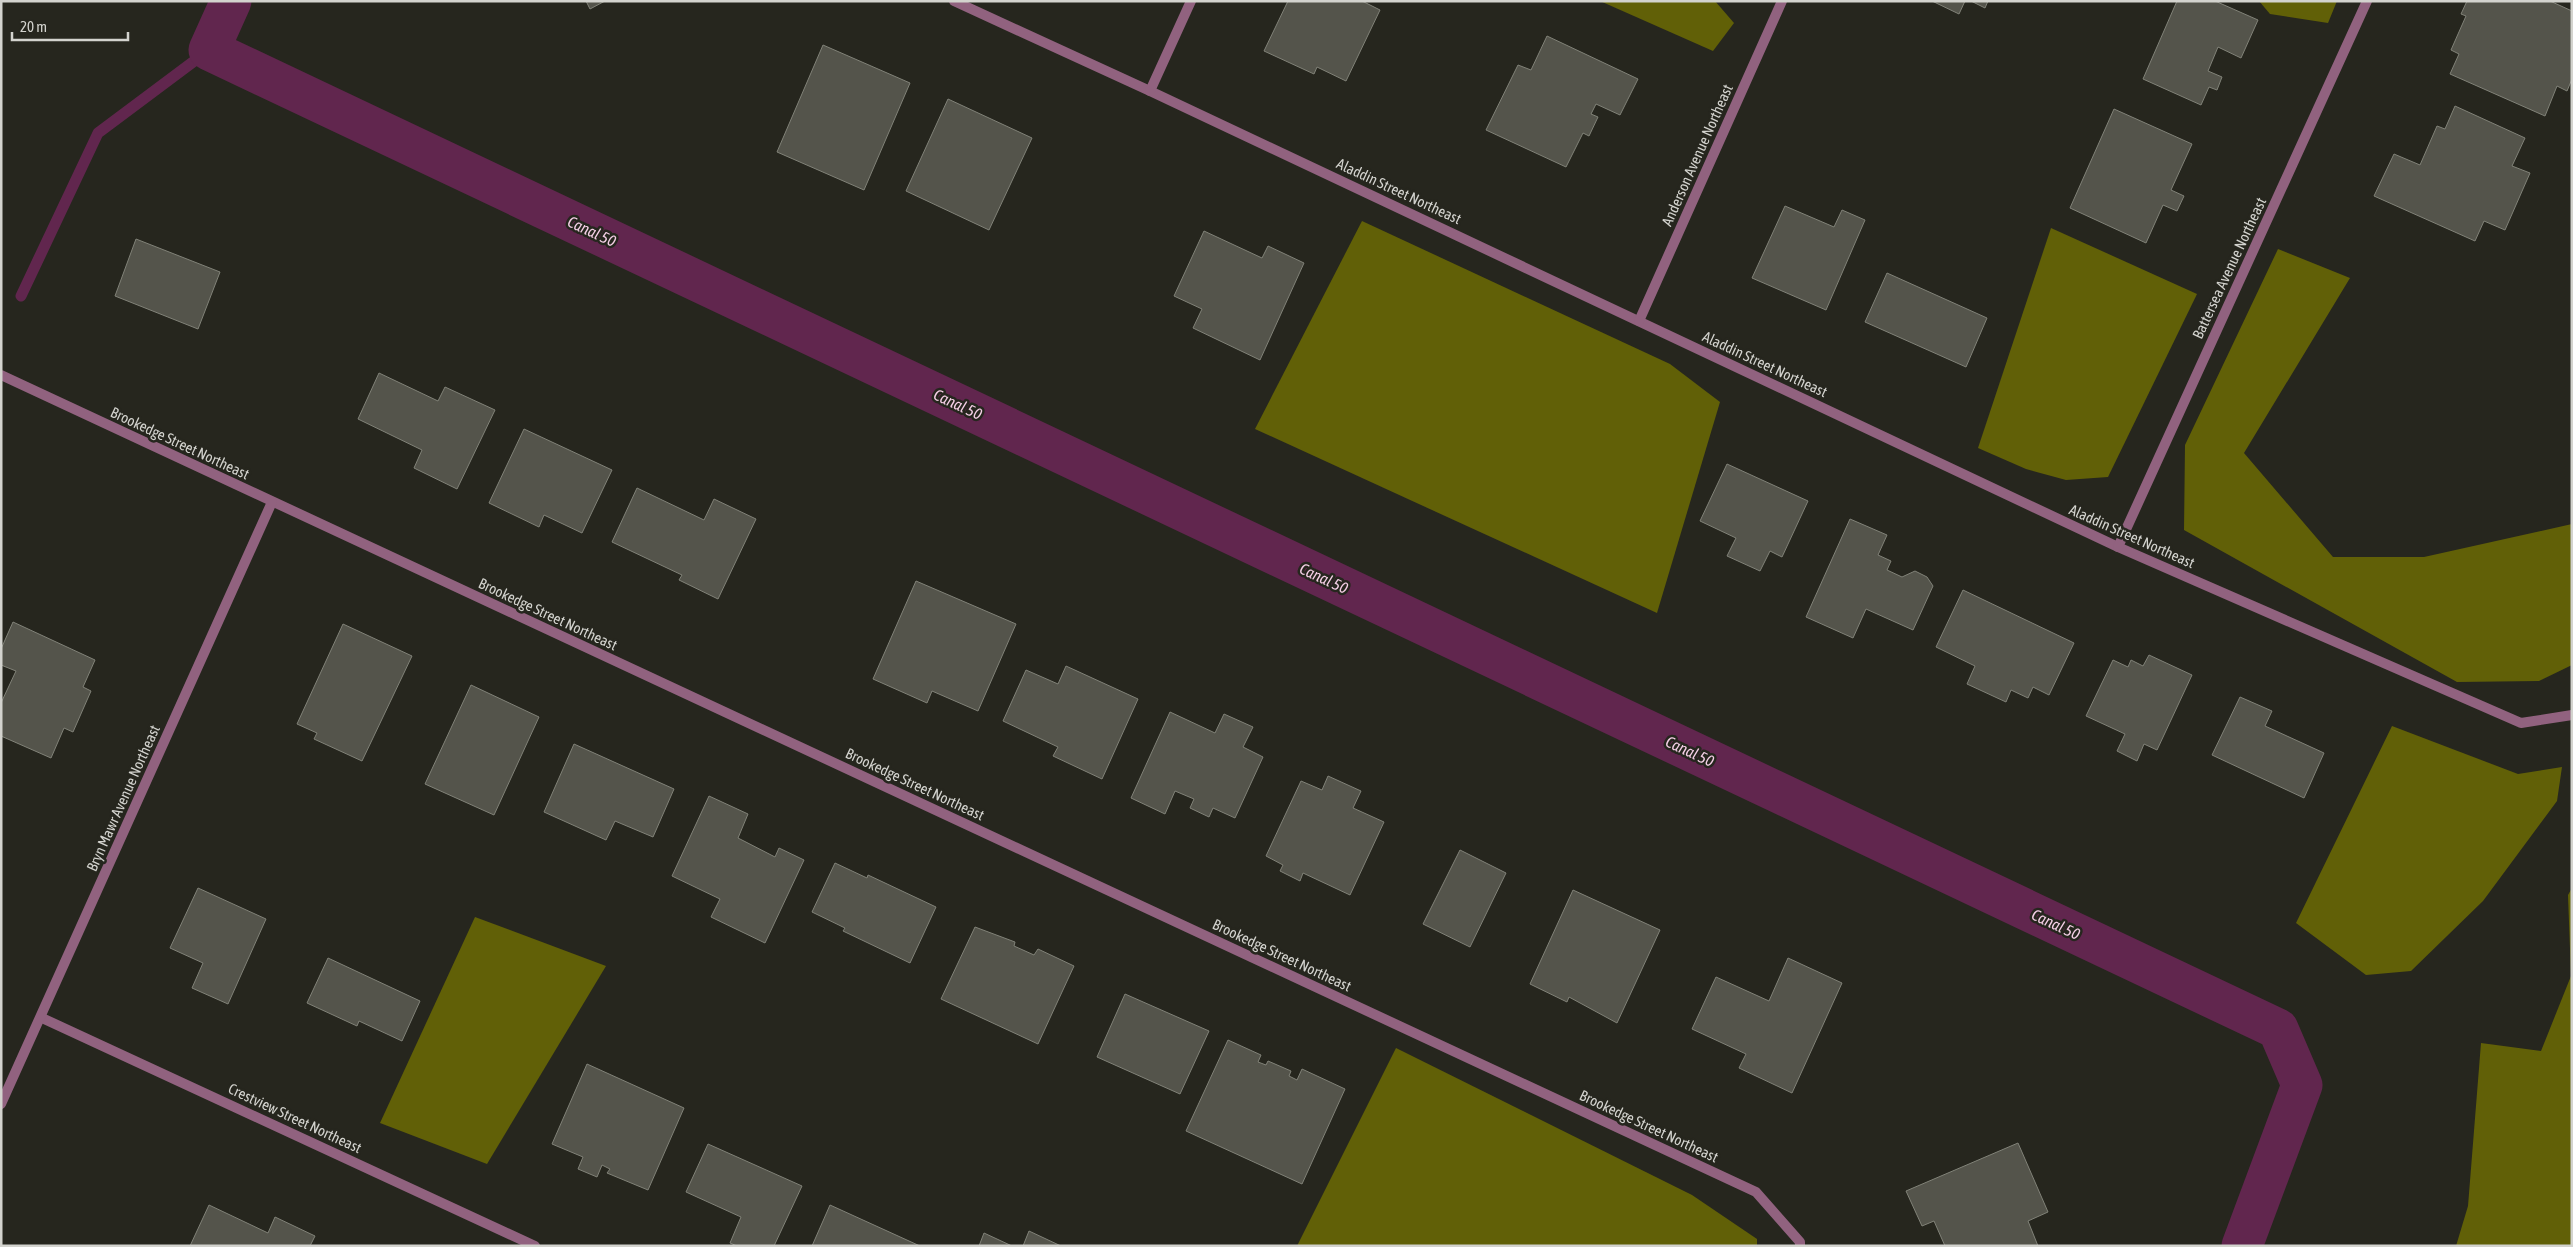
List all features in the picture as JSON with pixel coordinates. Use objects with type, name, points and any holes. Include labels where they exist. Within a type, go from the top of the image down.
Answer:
[{"type":"street","name":"Aladdin Street Northeast","points":[[954,1],[1150,91],[2118,548],[2521,723],[2572,715]]},
{"type":"street","points":[[1150,91],[1191,1]]},
{"type":"street","name":"Anderson Avenue Northeast","points":[[1638,321],[1782,1]]},
{"type":"street","name":"Battersea Avenue Northeast","points":[[2118,548],[2367,1]]},
{"type":"street","name":"Brookedge Street Northeast","points":[[1,376],[1756,1192],[1800,1244]]},
{"type":"street","name":"Bryn Mawr Avenue Northeast","points":[[1,1104],[42,1018],[272,502]]},
{"type":"street","name":"Crestview Street Northeast","points":[[42,1018],[535,1246]]},
{"type":"shaded area","points":[[1600,1],[1715,1],[1734,23],[1713,51]]},
{"type":"shaded area","points":[[2259,1],[2337,1],[2328,23],[2270,14]]},
{"type":"shaded area","points":[[1362,221],[1670,364],[1720,402],[1657,613],[1255,429]]},
{"type":"shaded area","points":[[2051,228],[2197,294],[2108,477],[2066,480],[2026,469],[1978,448]]},
{"type":"shaded area","points":[[2278,249],[2350,278],[2244,453],[2333,557],[2424,557],[2572,524],[2572,665],[2539,681],[2457,682],[2184,530],[2185,445]]},
{"type":"shaded area","points":[[2392,726],[2518,774],[2562,767],[2557,801],[2483,901],[2411,971],[2366,975],[2296,923]]},
{"type":"shaded area","points":[[2572,888],[2572,1246],[2456,1246],[2468,1206],[2481,1043],[2541,1051],[2571,976],[2568,895]]},
{"type":"shaded area","points":[[475,917],[606,966],[487,1164],[380,1123]]},
{"type":"shaded area","points":[[1396,1048],[1692,1195],[1757,1239],[1757,1246],[1297,1246]]},
{"type":"building","points":[[586,1],[605,1],[590,9]]},
{"type":"building","points":[[1288,1],[1362,1],[1380,10],[1346,81],[1317,67],[1314,74],[1264,51]]},
{"type":"building","points":[[1932,1],[1965,1],[1959,14]]},
{"type":"building","points":[[1971,1],[1988,1],[1985,8]]},
{"type":"building","points":[[2177,1],[2215,1],[2258,20],[2241,58],[2218,47],[2208,71],[2222,77],[2217,90],[2209,87],[2201,105],[2143,79]]},
{"type":"building","points":[[2467,1],[2550,1],[2572,11],[2572,79],[2567,91],[2557,86],[2545,116],[2450,74],[2459,54],[2451,50],[2466,16],[2461,14]]},
{"type":"building","points":[[1547,36],[1638,79],[1620,115],[1596,104],[1591,114],[1598,117],[1589,136],[1583,133],[1566,167],[1486,130],[1518,65],[1531,70]]},
{"type":"building","points":[[823,45],[910,83],[864,190],[777,152]]},
{"type":"building","points":[[948,99],[1032,138],[989,230],[906,191]]},
{"type":"building","points":[[2455,106],[2525,138],[2512,166],[2530,173],[2505,230],[2484,221],[2475,241],[2374,196],[2394,154],[2420,165],[2437,126],[2445,129]]},
{"type":"building","points":[[2114,109],[2192,144],[2171,190],[2184,196],[2177,211],[2163,205],[2146,243],[2070,208]]},
{"type":"building","points":[[1785,206],[1834,227],[1842,210],[1865,220],[1826,310],[1752,278]]},
{"type":"building","points":[[1204,231],[1262,258],[1268,246],[1304,263],[1260,360],[1193,328],[1202,309],[1174,296]]},
{"type":"building","points":[[136,239],[220,272],[198,329],[115,296]]},
{"type":"building","points":[[1887,273],[1987,318],[1966,367],[1865,322]]},
{"type":"building","points":[[379,373],[438,401],[445,387],[495,410],[457,489],[414,468],[422,450],[358,419]]},
{"type":"building","points":[[524,429],[612,470],[582,533],[544,515],[539,527],[489,503]]},
{"type":"building","points":[[1727,464],[1808,501],[1782,557],[1770,551],[1760,571],[1727,556],[1736,538],[1700,521]]},
{"type":"building","points":[[637,488],[704,520],[714,499],[756,519],[718,599],[679,580],[682,575],[612,542]]},
{"type":"building","points":[[1850,519],[1887,535],[1878,555],[1891,561],[1887,570],[1902,577],[1915,571],[1927,577],[1933,586],[1913,630],[1866,609],[1853,638],[1806,617]]},
{"type":"building","points":[[916,581],[1016,624],[978,711],[932,691],[927,703],[873,679]]},
{"type":"building","points":[[1963,590],[2074,643],[2049,695],[2033,687],[2028,698],[2011,690],[2006,702],[1967,684],[1975,666],[1936,647]]},
{"type":"building","points":[[13,622],[95,660],[83,687],[91,691],[73,732],[64,728],[51,758],[1,736],[1,703],[16,671],[1,665],[1,649]]},
{"type":"building","points":[[343,624],[412,656],[362,761],[314,739],[317,733],[297,724]]},
{"type":"building","points":[[2149,655],[2192,675],[2157,750],[2144,744],[2137,761],[2117,751],[2125,734],[2086,716],[2113,660],[2128,667],[2131,660],[2143,666]]},
{"type":"building","points":[[1066,666],[1138,699],[1102,779],[1053,756],[1058,747],[1003,721],[1026,670],[1058,684]]},
{"type":"building","points":[[471,685],[539,717],[494,815],[425,784]]},
{"type":"building","points":[[2240,697],[2272,711],[2265,726],[2324,753],[2304,798],[2212,755]]},
{"type":"building","points":[[1170,712],[1215,733],[1224,714],[1253,727],[1243,747],[1263,757],[1235,818],[1213,808],[1209,817],[1190,808],[1194,799],[1175,791],[1165,814],[1131,798]]},
{"type":"building","points":[[574,744],[674,789],[653,837],[615,821],[606,840],[544,812]]},
{"type":"building","points":[[1328,776],[1361,791],[1353,808],[1384,822],[1350,895],[1303,873],[1300,881],[1280,871],[1283,865],[1266,856],[1301,781],[1322,790]]},
{"type":"building","points":[[709,796],[748,814],[738,838],[775,857],[779,848],[804,860],[765,943],[711,917],[720,899],[672,876]]},
{"type":"building","points":[[1460,850],[1506,873],[1470,947],[1423,924]]},
{"type":"building","points":[[835,863],[867,878],[868,875],[936,907],[910,963],[843,931],[845,928],[812,912]]},
{"type":"building","points":[[198,888],[266,919],[228,1004],[192,988],[203,963],[170,948]]},
{"type":"building","points":[[1573,890],[1660,930],[1617,1023],[1569,997],[1567,1002],[1530,984]]},
{"type":"building","points":[[975,927],[1015,942],[1014,946],[1034,955],[1038,949],[1074,966],[1038,1044],[941,999]]},
{"type":"building","points":[[328,958],[420,1001],[402,1041],[359,1021],[357,1026],[307,1003]]},
{"type":"building","points":[[1788,958],[1842,983],[1792,1093],[1739,1068],[1746,1054],[1692,1029],[1716,977],[1769,1001]]},
{"type":"building","points":[[1125,994],[1209,1031],[1180,1094],[1097,1057]]},
{"type":"building","points":[[1228,1040],[1261,1055],[1258,1062],[1266,1065],[1268,1061],[1291,1071],[1289,1076],[1297,1080],[1302,1069],[1345,1089],[1302,1184],[1186,1131]]},
{"type":"building","points":[[587,1064],[684,1108],[648,1190],[607,1173],[610,1169],[602,1165],[597,1177],[578,1169],[583,1157],[552,1144]]},
{"type":"building","points":[[2018,1143],[2048,1212],[2028,1221],[2038,1246],[1945,1246],[1934,1221],[1922,1226],[1906,1191]]},
{"type":"building","points":[[708,1144],[802,1186],[774,1246],[737,1246],[730,1243],[741,1217],[686,1192]]},
{"type":"building","points":[[209,1205],[268,1233],[275,1217],[315,1236],[310,1246],[190,1246]]},
{"type":"building","points":[[830,1205],[920,1246],[812,1246]]},
{"type":"building","points":[[1029,1231],[1061,1246],[1023,1246]]},
{"type":"building","points":[[984,1233],[1012,1246],[979,1246]]},
{"type":"waterway","name":"Canal 50","points":[[231,1],[209,50],[2278,1029],[2302,1085],[2242,1246]]},
{"type":"waterway","points":[[21,296],[98,133],[209,50]]}]
